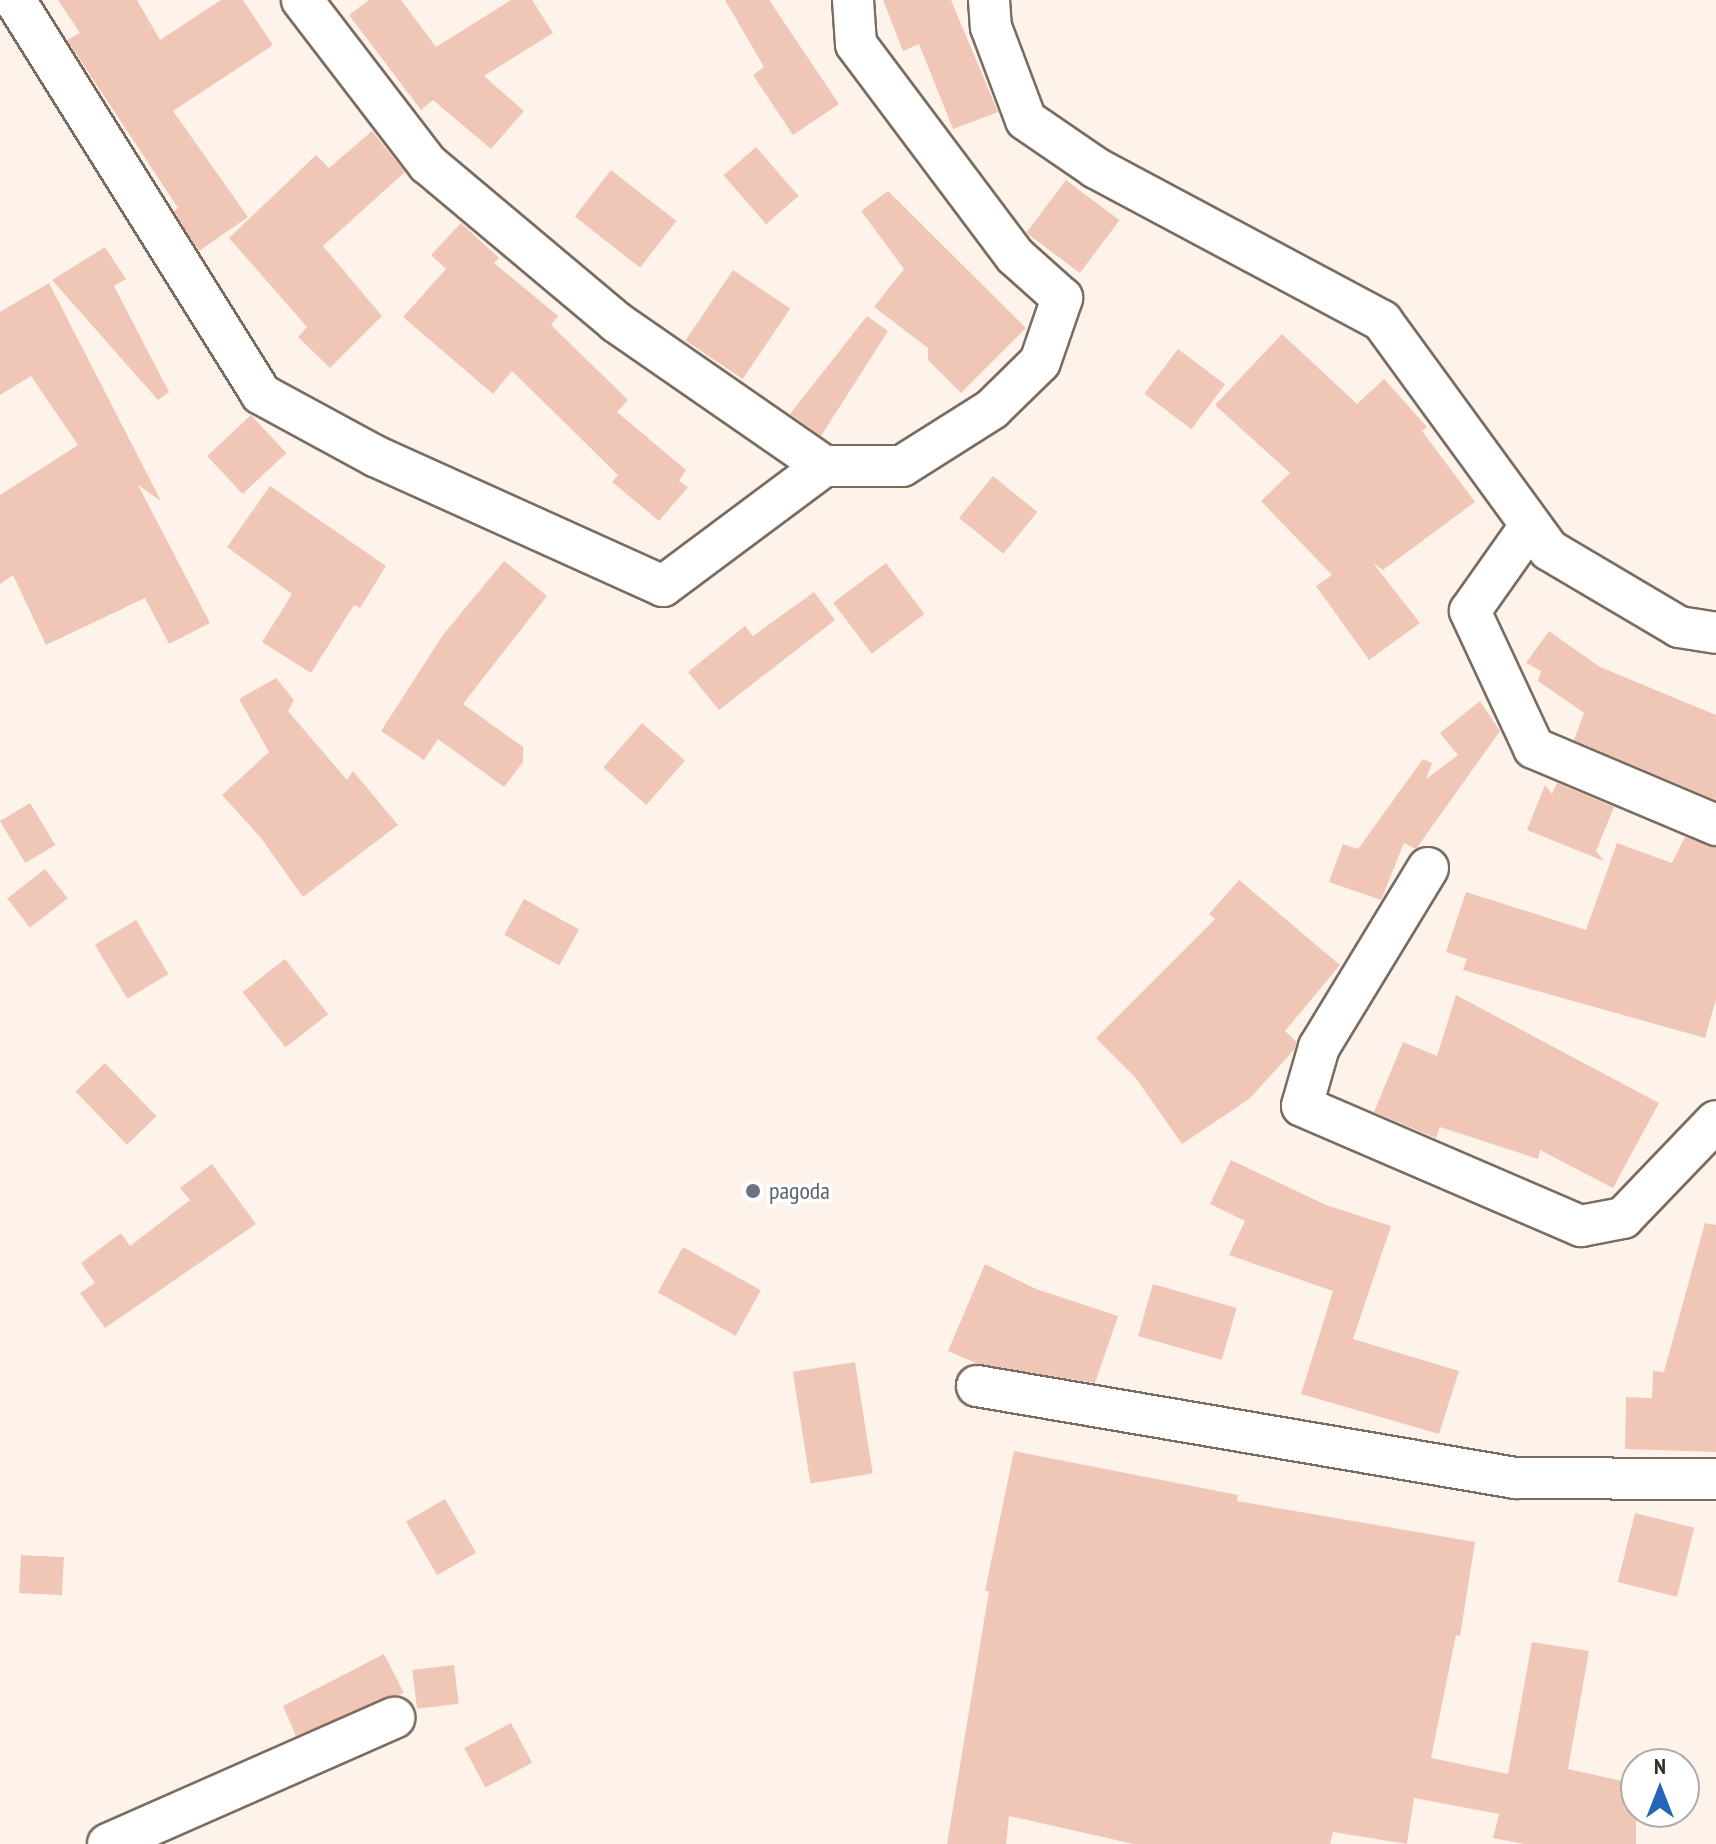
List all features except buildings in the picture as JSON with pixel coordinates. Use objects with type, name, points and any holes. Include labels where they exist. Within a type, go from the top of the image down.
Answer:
[{"type":"street","points":[[15,0],[261,394],[375,456],[663,586],[824,466]]},
{"type":"street","points":[[302,0],[428,164],[616,322],[824,466],[902,466],[992,409],[1040,362],[1062,298],[1015,256],[856,44],[853,0]]},
{"type":"street","points":[[989,0],[991,27],[1026,120],[1096,168],[1382,321],[1549,550],[1679,627],[1716,633]]},
{"type":"street","points":[[1530,526],[1470,611],[1534,748],[1716,825]]},
{"type":"street","points":[[1428,868],[1319,1047],[1302,1106],[1581,1226],[1623,1218],[1716,1121]]},
{"type":"street","points":[[977,1386],[1515,1478],[1716,1479]]},
{"type":"street","points":[[108,1844],[394,1718]]},
{"type":"place","name":"pagoda","points":[[753,1191]]}]
